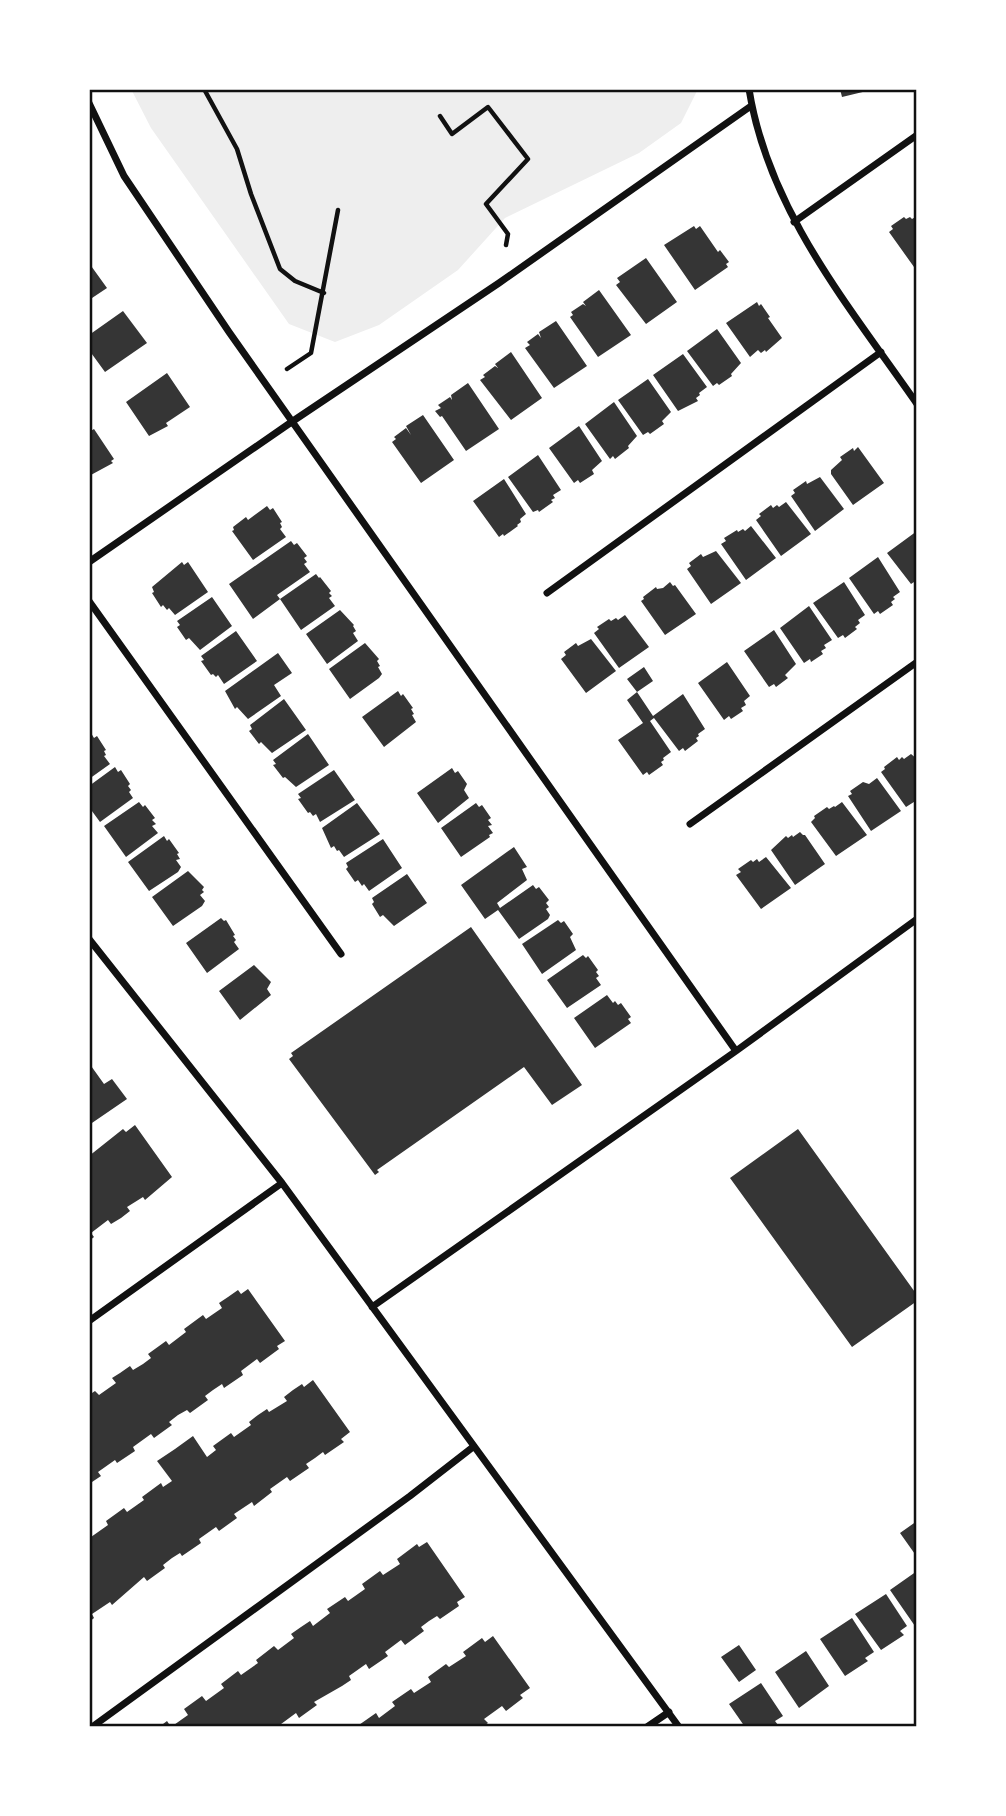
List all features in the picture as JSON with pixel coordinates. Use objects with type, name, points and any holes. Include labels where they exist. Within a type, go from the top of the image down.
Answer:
[{"type":"street","points":[[749,89],[751,106],[769,170],[794,222],[832,282],[917,404]]},
{"type":"street","points":[[89,103],[124,176],[229,332],[736,1051]]},
{"type":"street","points":[[89,562],[499,283],[751,106]]},
{"type":"street","points":[[794,222],[917,135]]},
{"type":"street","points":[[547,593],[881,352]]},
{"type":"street","points":[[89,601],[341,954]]},
{"type":"street","points":[[690,824],[917,662]]},
{"type":"street","points":[[372,1307],[736,1051],[917,919]]},
{"type":"street","points":[[89,939],[282,1182],[472,1447],[679,1727]]},
{"type":"street","points":[[89,1321],[282,1182]]},
{"type":"street","points":[[92,1727],[410,1496],[472,1447]]},
{"type":"street","points":[[647,1727],[669,1712]]},
{"type":"path","points":[[204,89],[237,149],[280,269],[295,281],[324,293]]},
{"type":"path","points":[[440,116],[452,134],[488,107],[528,159],[486,204],[508,234],[499,283]]},
{"type":"path","points":[[265,383],[311,353],[338,210]]},
{"type":"shaded area","points":[[131,89],[698,89],[681,123],[639,153],[505,218],[458,270],[379,325],[335,342],[289,324],[151,128]]},
{"type":"building","points":[[840,89],[871,89],[871,90],[842,97]]},
{"type":"building","points":[[917,216],[917,265],[914,267],[889,232],[893,229],[891,226],[904,217],[912,219]]},
{"type":"building","points":[[694,226],[696,229],[700,226],[718,252],[720,250],[729,262],[726,264],[728,267],[695,290],[664,245]]},
{"type":"building","points":[[646,258],[677,302],[646,324],[616,285],[620,282],[617,278]]},
{"type":"building","points":[[89,263],[107,288],[89,300]]},
{"type":"building","points":[[599,290],[631,335],[598,357],[570,317],[573,315],[571,312],[583,304],[586,306],[583,302]]},
{"type":"building","points":[[757,302],[759,306],[761,304],[782,338],[766,352],[765,350],[761,353],[758,350],[750,357],[726,323]]},
{"type":"building","points":[[123,311],[147,343],[105,372],[89,350],[89,335]]},
{"type":"building","points":[[556,321],[587,366],[554,388],[525,348],[530,345],[527,342],[538,334],[541,338],[539,332]]},
{"type":"building","points":[[717,329],[741,363],[732,376],[713,386],[687,351]]},
{"type":"building","points":[[511,352],[542,398],[511,420],[480,380],[495,366],[498,368],[495,364]]},
{"type":"building","points":[[683,354],[707,387],[699,393],[696,398],[698,401],[678,411],[653,375]]},
{"type":"building","points":[[167,373],[190,407],[166,423],[168,426],[149,436],[126,402]]},
{"type":"building","points":[[648,379],[671,412],[662,421],[664,424],[650,434],[648,432],[643,435],[618,400]]},
{"type":"building","points":[[468,383],[499,429],[466,451],[442,416],[435,411],[441,408],[438,405],[450,397],[452,400],[451,395]]},
{"type":"building","points":[[614,402],[637,436],[629,448],[615,459],[613,456],[610,459],[585,424]]},
{"type":"building","points":[[423,415],[454,460],[421,483],[392,442],[396,439],[394,437],[406,428],[411,435],[406,426]]},
{"type":"building","points":[[579,426],[602,461],[592,470],[594,474],[580,483],[578,480],[574,483],[549,448]]},
{"type":"building","points":[[94,429],[114,459],[111,461],[113,463],[89,476],[89,432]]},
{"type":"building","points":[[858,447],[884,483],[853,505],[831,474],[831,470],[842,460],[840,457]]},
{"type":"building","points":[[538,455],[561,490],[553,495],[553,502],[539,512],[533,512],[508,477]]},
{"type":"building","points":[[820,477],[844,509],[815,531],[791,496],[795,493],[793,490],[806,481],[807,484]]},
{"type":"building","points":[[504,479],[526,514],[520,519],[518,526],[499,537],[473,501]]},
{"type":"building","points":[[786,502],[811,534],[781,556],[756,520],[761,516],[759,514],[771,505],[773,508],[777,505],[779,507]]},
{"type":"building","points":[[267,506],[270,510],[273,508],[282,522],[280,529],[286,537],[253,560],[232,531],[233,527]]},
{"type":"building","points":[[751,526],[776,558],[746,580],[721,544],[726,541],[724,538],[737,530],[745,531]]},
{"type":"building","points":[[917,531],[917,580],[911,584],[887,553]]},
{"type":"building","points":[[291,541],[294,545],[297,543],[307,556],[304,558],[307,562],[304,564],[310,572],[277,595],[280,599],[253,619],[229,584]]},
{"type":"building","points":[[716,551],[741,583],[711,604],[687,569],[691,566],[689,563],[701,554],[703,557]]},
{"type":"building","points":[[878,557],[900,592],[893,597],[893,605],[880,614],[878,611],[874,614],[849,578]]},
{"type":"building","points":[[182,562],[184,565],[188,562],[208,592],[175,615],[169,608],[167,610],[163,605],[161,607],[152,593],[152,587]]},
{"type":"building","points":[[316,574],[331,591],[329,593],[332,596],[329,598],[335,606],[301,630],[280,599]]},
{"type":"building","points":[[670,582],[696,614],[665,635],[641,601],[656,587],[663,588]]},
{"type":"building","points":[[844,582],[865,615],[858,620],[860,623],[855,627],[857,629],[845,638],[843,635],[838,638],[813,603]]},
{"type":"building","points":[[212,597],[232,626],[200,650],[189,638],[186,640],[177,627],[180,625],[177,621]]},
{"type":"building","points":[[809,606],[832,640],[824,645],[826,648],[821,651],[823,654],[804,663],[780,628]]},
{"type":"building","points":[[340,610],[354,625],[356,631],[353,633],[358,641],[327,664],[306,634]]},
{"type":"building","points":[[625,615],[649,647],[619,668],[594,633],[599,629],[597,627],[609,619],[618,620]]},
{"type":"building","points":[[774,630],[796,664],[785,675],[788,678],[776,687],[774,684],[769,687],[744,651]]},
{"type":"building","points":[[236,631],[257,661],[224,684],[218,675],[211,675],[201,661],[204,660],[201,656]]},
{"type":"building","points":[[591,639],[616,671],[586,693],[561,659],[566,655],[564,652],[576,643],[578,646]]},
{"type":"building","points":[[365,643],[379,659],[378,667],[382,674],[350,699],[329,669]]},
{"type":"building","points":[[278,653],[292,673],[274,685],[281,696],[248,719],[237,707],[235,709],[225,691]]},
{"type":"building","points":[[727,662],[750,696],[744,701],[746,705],[741,708],[743,711],[724,720],[698,683]]},
{"type":"building","points":[[644,667],[653,681],[637,692],[627,679]]},
{"type":"building","points":[[398,691],[413,708],[412,715],[416,722],[384,747],[362,717]]},
{"type":"building","points":[[637,692],[653,716],[683,694],[705,729],[698,734],[698,741],[685,751],[683,748],[679,751],[654,718],[650,721],[671,752],[663,758],[663,765],[649,775],[647,772],[643,775],[618,740],[643,723],[627,700]]},
{"type":"building","points":[[284,699],[306,730],[272,753],[261,742],[259,744],[249,731],[252,729],[250,725]]},
{"type":"building","points":[[91,733],[94,738],[97,736],[106,750],[104,756],[110,764],[89,779]]},
{"type":"building","points":[[308,734],[329,765],[296,787],[283,778],[273,765],[276,764],[273,760]]},
{"type":"building","points":[[911,754],[917,759],[917,800],[906,807],[881,772],[897,757],[899,760],[902,757],[904,759]]},
{"type":"building","points":[[115,767],[118,772],[121,770],[130,784],[129,792],[133,798],[100,822],[89,807],[89,786]]},
{"type":"building","points":[[452,768],[455,773],[458,771],[467,784],[464,790],[469,798],[438,823],[417,793]]},
{"type":"building","points":[[334,770],[355,800],[320,822],[316,814],[313,816],[308,813],[298,799],[301,798],[298,794]]},
{"type":"building","points":[[877,778],[901,811],[871,831],[848,796],[852,794],[850,791],[863,782],[869,784]]},
{"type":"building","points":[[139,802],[143,807],[145,805],[155,818],[152,820],[156,824],[152,826],[158,833],[126,857],[104,826]]},
{"type":"building","points":[[842,802],[867,835],[836,856],[811,822],[814,816],[827,807],[835,807]]},
{"type":"building","points":[[357,803],[380,834],[344,857],[334,846],[331,848],[322,828]]},
{"type":"building","points":[[476,803],[479,807],[482,805],[491,818],[488,820],[492,825],[488,826],[493,833],[461,857],[441,828]]},
{"type":"building","points":[[800,832],[825,864],[795,885],[771,850],[786,836],[793,837]]},
{"type":"building","points":[[164,836],[179,853],[177,854],[180,859],[176,860],[181,867],[178,872],[149,891],[128,862]]},
{"type":"building","points":[[383,839],[402,868],[369,891],[358,880],[355,882],[346,869],[346,863]]},
{"type":"building","points":[[514,847],[527,867],[522,869],[527,880],[497,903],[500,908],[533,885],[536,889],[539,887],[549,900],[546,903],[549,907],[546,909],[550,915],[519,939],[498,910],[485,919],[461,885]]},
{"type":"building","points":[[766,857],[791,888],[761,909],[736,875],[741,872],[738,869],[751,860],[753,862],[757,859],[759,862]]},
{"type":"building","points":[[188,871],[204,887],[204,892],[200,895],[205,901],[173,926],[152,897]]},
{"type":"building","points":[[407,874],[427,903],[394,926],[383,915],[380,917],[372,904],[372,898]]},
{"type":"building","points":[[221,918],[226,920],[235,935],[234,942],[239,949],[207,973],[186,943]]},
{"type":"building","points":[[558,920],[561,923],[564,921],[573,934],[570,937],[576,950],[542,974],[522,944]]},
{"type":"building","points":[[471,927],[582,1085],[552,1105],[524,1067],[377,1170],[379,1172],[375,1175],[289,1059],[293,1056],[291,1053]]},
{"type":"building","points":[[583,955],[586,958],[588,956],[598,970],[596,972],[599,976],[596,978],[601,985],[567,1008],[547,980]]},
{"type":"building","points":[[254,965],[271,982],[267,989],[271,995],[240,1020],[219,991]]},
{"type":"building","points":[[607,995],[613,1003],[621,1003],[631,1017],[628,1019],[631,1023],[595,1048],[574,1018]]},
{"type":"building","points":[[89,1063],[104,1084],[112,1079],[127,1099],[89,1125]]},
{"type":"building","points":[[135,1125],[172,1177],[145,1200],[143,1197],[127,1207],[130,1211],[121,1218],[111,1224],[108,1220],[91,1233],[94,1237],[89,1241],[89,1156],[123,1129],[126,1132]]},
{"type":"building","points":[[798,1129],[917,1295],[917,1301],[852,1347],[730,1178]]},
{"type":"building","points":[[248,1289],[285,1341],[277,1346],[279,1349],[260,1363],[257,1359],[241,1371],[243,1375],[224,1388],[222,1384],[213,1390],[205,1396],[208,1400],[190,1413],[187,1410],[178,1415],[169,1422],[172,1425],[154,1438],[151,1434],[133,1447],[135,1451],[98,1472],[101,1476],[89,1484],[89,1395],[95,1391],[99,1395],[116,1383],[112,1378],[130,1366],[133,1370],[143,1364],[151,1358],[148,1354],[166,1341],[169,1345],[203,1315],[206,1319],[222,1308],[219,1303],[238,1290],[241,1294]]},
{"type":"building","points":[[313,1380],[350,1432],[341,1439],[344,1442],[306,1464],[309,1468],[290,1481],[287,1477],[270,1489],[272,1492],[254,1506],[252,1502],[234,1514],[237,1518],[219,1531],[216,1527],[199,1539],[201,1543],[182,1556],[180,1553],[172,1558],[163,1565],[165,1568],[147,1581],[144,1577],[112,1605],[110,1602],[92,1614],[94,1618],[89,1622],[89,1534],[91,1537],[108,1525],[106,1521],[124,1508],[127,1512],[144,1500],[142,1497],[161,1483],[163,1487],[172,1481],[157,1461],[193,1436],[207,1457],[216,1450],[213,1446],[231,1433],[234,1437],[251,1425],[249,1422],[258,1415],[287,1401],[284,1397],[302,1384],[304,1387]]},
{"type":"building","points":[[917,1521],[917,1557],[900,1533]]},
{"type":"building","points":[[427,1542],[465,1597],[457,1602],[459,1606],[440,1619],[437,1616],[421,1627],[424,1631],[405,1645],[401,1640],[385,1652],[388,1656],[369,1669],[366,1664],[349,1676],[351,1680],[314,1702],[317,1705],[299,1718],[296,1713],[277,1727],[171,1727],[188,1715],[184,1709],[202,1696],[206,1701],[224,1688],[221,1684],[238,1671],[241,1675],[258,1663],[256,1660],[274,1646],[278,1650],[294,1638],[291,1634],[310,1621],[313,1626],[330,1613],[327,1609],[345,1597],[348,1601],[365,1589],[362,1584],[380,1571],[383,1575],[400,1564],[397,1559],[417,1544],[419,1547]]},
{"type":"building","points":[[917,1571],[917,1629],[890,1590]]},
{"type":"building","points":[[886,1594],[907,1626],[900,1631],[904,1635],[881,1650],[855,1614]]},
{"type":"building","points":[[852,1618],[874,1652],[865,1658],[868,1661],[845,1676],[820,1639]]},
{"type":"building","points":[[493,1636],[530,1688],[520,1695],[523,1698],[506,1711],[502,1706],[484,1719],[488,1723],[482,1727],[356,1727],[376,1713],[379,1718],[395,1706],[392,1702],[411,1689],[414,1693],[431,1682],[428,1677],[446,1664],[449,1667],[466,1656],[463,1652],[482,1638],[485,1642]]},
{"type":"building","points":[[739,1645],[756,1670],[739,1682],[721,1657]]},
{"type":"building","points":[[806,1651],[829,1686],[799,1708],[775,1672]]},
{"type":"building","points":[[761,1683],[783,1716],[775,1721],[778,1725],[774,1727],[745,1727],[729,1704]]},
{"type":"building","points":[[167,1721],[171,1727],[159,1727]]}]
